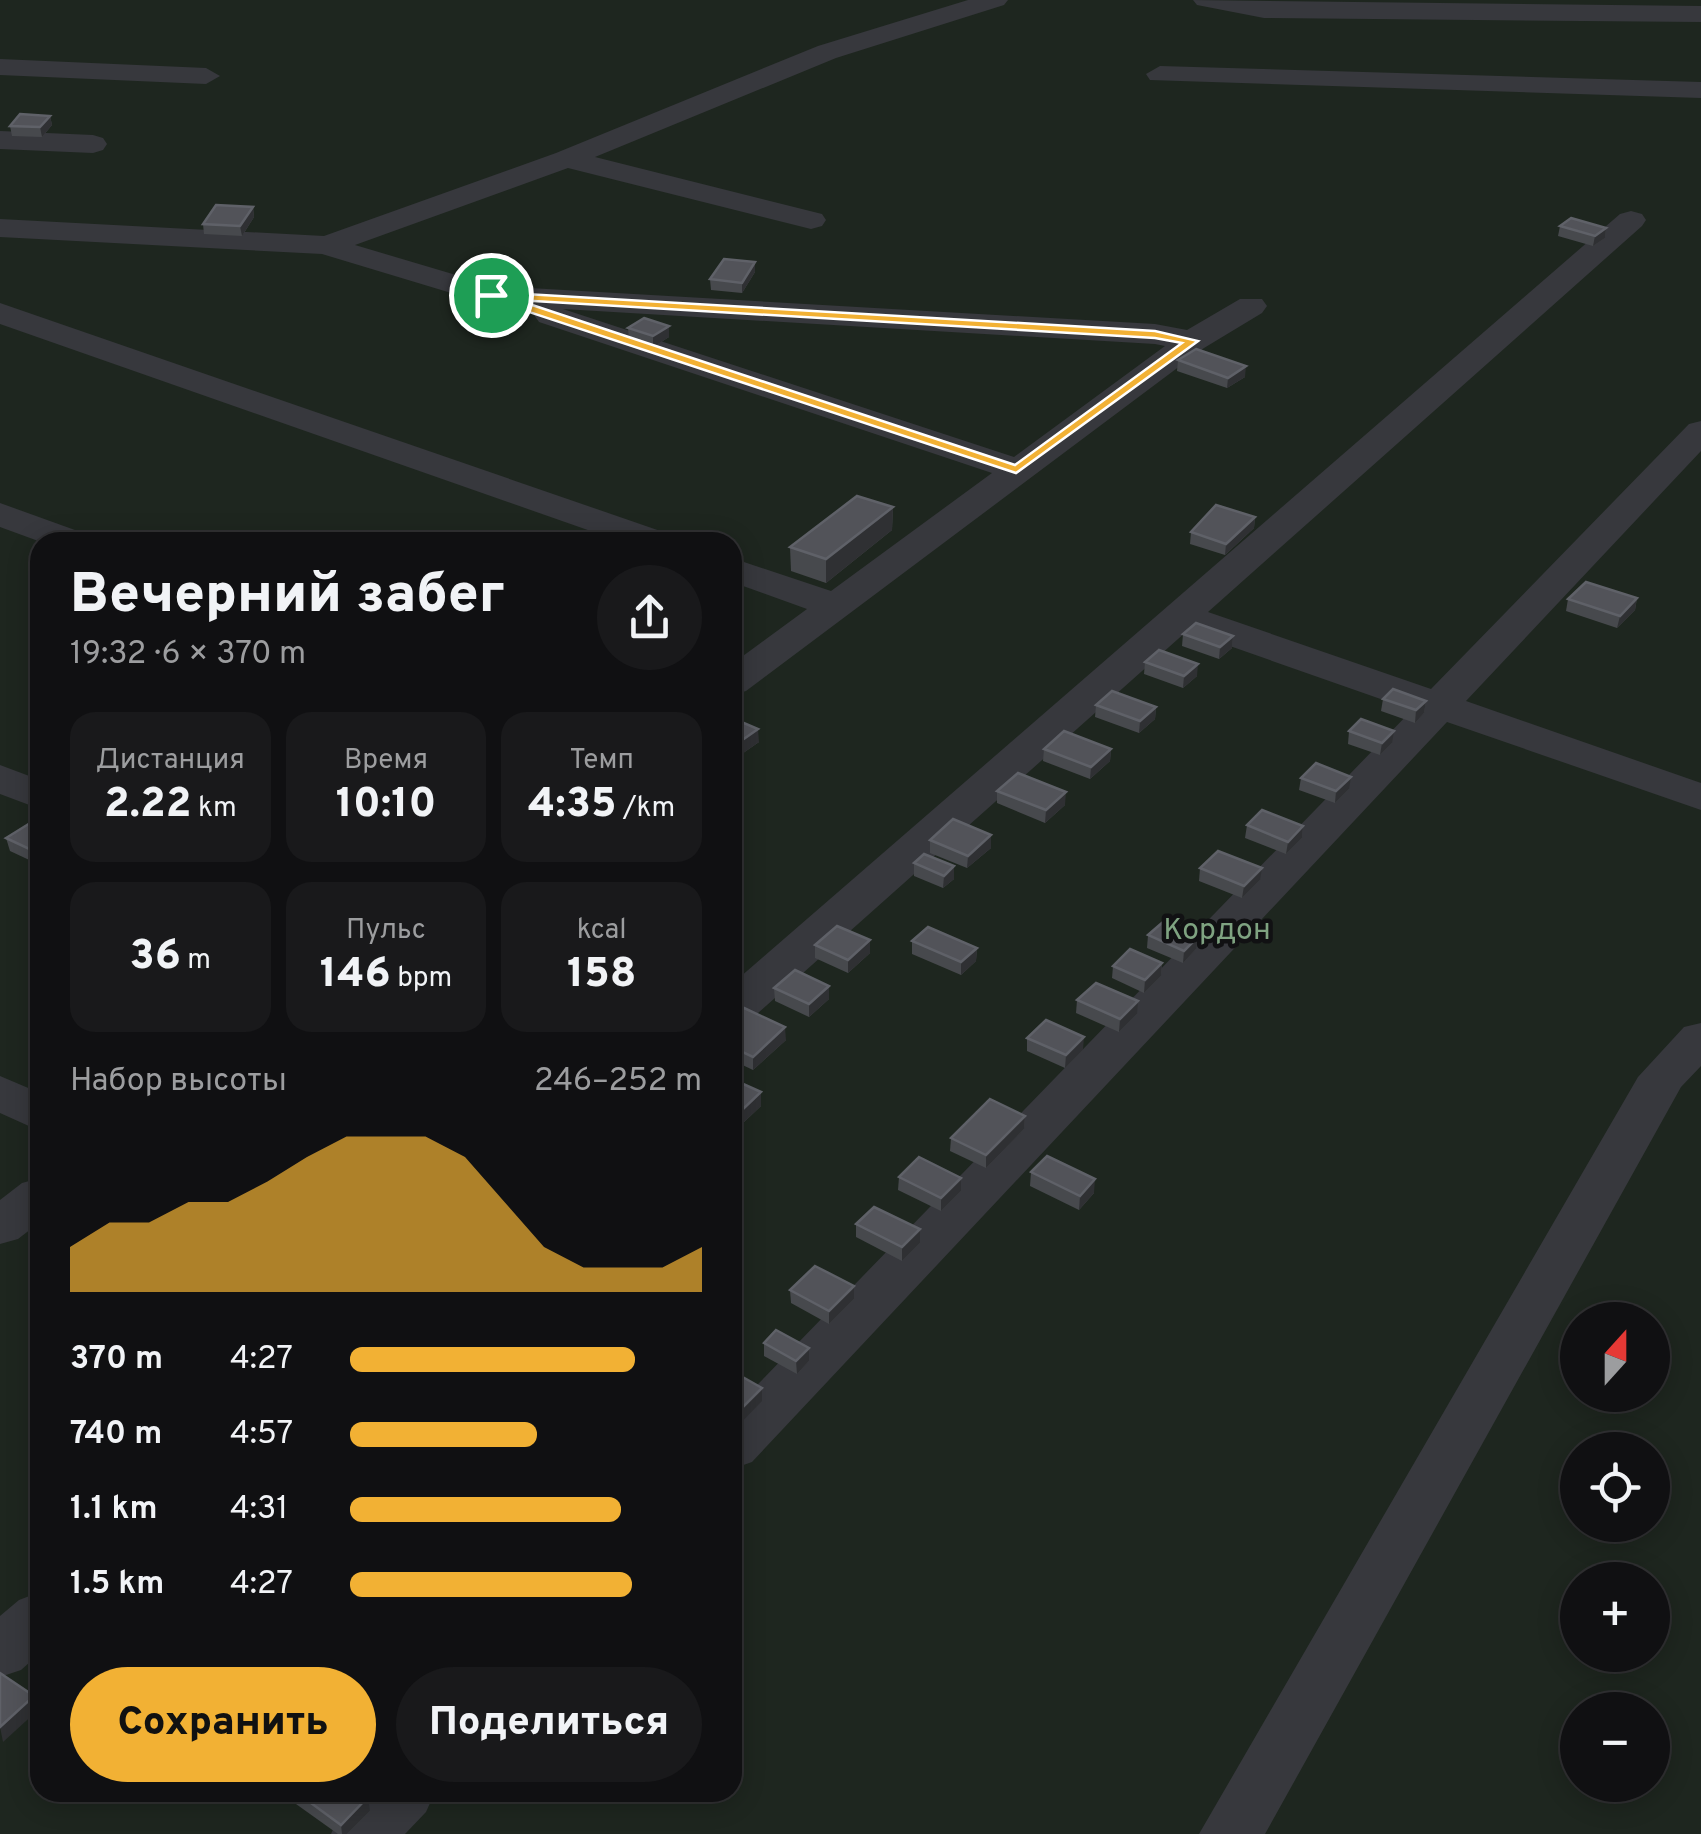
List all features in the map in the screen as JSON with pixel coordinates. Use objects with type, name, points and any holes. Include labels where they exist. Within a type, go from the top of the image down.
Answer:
[{"type":"street","points":[[328,245],[566,159],[827,52],[995,0]]},
{"type":"street","points":[[1206,0],[1264,10],[1701,14]]},
{"type":"street","points":[[0,67],[206,76]]},
{"type":"street","points":[[1160,74],[1701,90]]},
{"type":"street","points":[[0,140],[94,144]]},
{"type":"street","points":[[566,159],[811,220]]},
{"type":"street","points":[[742,1001],[1631,220]]},
{"type":"street","points":[[0,228],[328,245],[356,257],[491,295],[1016,470]]},
{"type":"street","points":[[491,295],[1155,334],[1192,341]]},
{"type":"street","points":[[742,676],[1192,341],[1251,306]]},
{"type":"street","points":[[0,313],[627,532]]},
{"type":"street","points":[[742,1438],[1701,431]]},
{"type":"street","points":[[0,514],[47,532]]},
{"type":"street","points":[[742,573],[838,606]]},
{"type":"street","points":[[1182,616],[1439,709],[1701,797]]},
{"type":"street","points":[[0,778],[30,792]]},
{"type":"street","points":[[1231,1834],[1662,1078],[1701,1038]]},
{"type":"street","points":[[0,1092],[30,1108]]},
{"type":"street","points":[[0,1226],[30,1204]]},
{"type":"street","points":[[0,1652],[30,1626]]},
{"type":"street","points":[[363,1834],[393,1802]]},
{"type":"green space","name":"Кордон","points":[[0,0],[1701,0],[1701,1834],[0,1834]]},
{"type":"building","points":[[20,114],[50,116],[40,127],[10,126]]},
{"type":"building","points":[[216,205],[253,207],[240,226],[203,224]]},
{"type":"building","points":[[1571,218],[1606,228],[1595,236],[1560,226]]},
{"type":"building","points":[[724,259],[755,262],[742,283],[710,279]]},
{"type":"building","points":[[644,318],[669,326],[653,336],[628,328]]},
{"type":"building","points":[[1196,349],[1246,366],[1228,378],[1178,360]]},
{"type":"building","points":[[857,496],[893,507],[826,559],[790,547]]},
{"type":"building","points":[[1216,505],[1255,517],[1226,544],[1191,532]]},
{"type":"building","points":[[1586,582],[1637,598],[1620,616],[1568,599]]},
{"type":"building","points":[[1196,623],[1233,636],[1220,647],[1183,634]]},
{"type":"building","points":[[1159,650],[1198,664],[1184,676],[1145,662]]},
{"type":"building","points":[[1393,689],[1426,701],[1416,710],[1383,699]]},
{"type":"building","points":[[1112,691],[1156,707],[1140,721],[1096,705]]},
{"type":"building","points":[[1361,719],[1394,731],[1382,743],[1349,731]]},
{"type":"building","points":[[742,722],[758,729],[742,740]]},
{"type":"building","points":[[1064,731],[1111,749],[1091,767],[1044,749]]},
{"type":"building","points":[[1316,763],[1351,777],[1336,791],[1301,778]]},
{"type":"building","points":[[1018,773],[1066,792],[1046,810],[997,791]]},
{"type":"building","points":[[1262,810],[1303,826],[1288,842],[1247,825]]},
{"type":"building","points":[[953,819],[991,835],[968,856],[930,840]]},
{"type":"building","points":[[30,823],[30,849],[6,838]]},
{"type":"building","points":[[1218,851],[1262,868],[1244,886],[1200,868]]},
{"type":"building","points":[[924,854],[954,866],[944,876],[914,863]]},
{"type":"building","points":[[1163,922],[1198,937],[1184,951],[1148,935]]},
{"type":"building","points":[[837,926],[870,940],[848,960],[815,945]]},
{"type":"building","points":[[928,927],[977,948],[961,962],[912,941]]},
{"type":"building","points":[[1130,949],[1162,963],[1145,980],[1113,966]]},
{"type":"building","points":[[795,970],[829,986],[809,1004],[774,988]]},
{"type":"building","points":[[1096,983],[1138,1001],[1120,1019],[1077,1000]]},
{"type":"building","points":[[742,1010],[785,1027],[753,1057],[742,1052]]},
{"type":"building","points":[[1046,1020],[1084,1037],[1066,1055],[1027,1038]]},
{"type":"building","points":[[742,1083],[761,1092],[742,1110]]},
{"type":"building","points":[[990,1099],[1025,1116],[986,1155],[951,1138]]},
{"type":"building","points":[[1047,1156],[1095,1179],[1080,1196],[1031,1172]]},
{"type":"building","points":[[919,1157],[961,1178],[941,1198],[899,1177]]},
{"type":"building","points":[[874,1207],[920,1229],[902,1247],[856,1224]]},
{"type":"building","points":[[815,1266],[854,1286],[829,1311],[790,1290]]},
{"type":"building","points":[[776,1330],[809,1348],[796,1361],[764,1343]]},
{"type":"building","points":[[742,1377],[762,1388],[742,1408]]},
{"type":"building","points":[[0,1673],[30,1693],[30,1700],[0,1727]]},
{"type":"building","points":[[310,1802],[363,1802],[341,1825]]},
{"type":"route","points":[[491,295],[1155,334],[1192,341],[1016,470],[491,295]]}]
